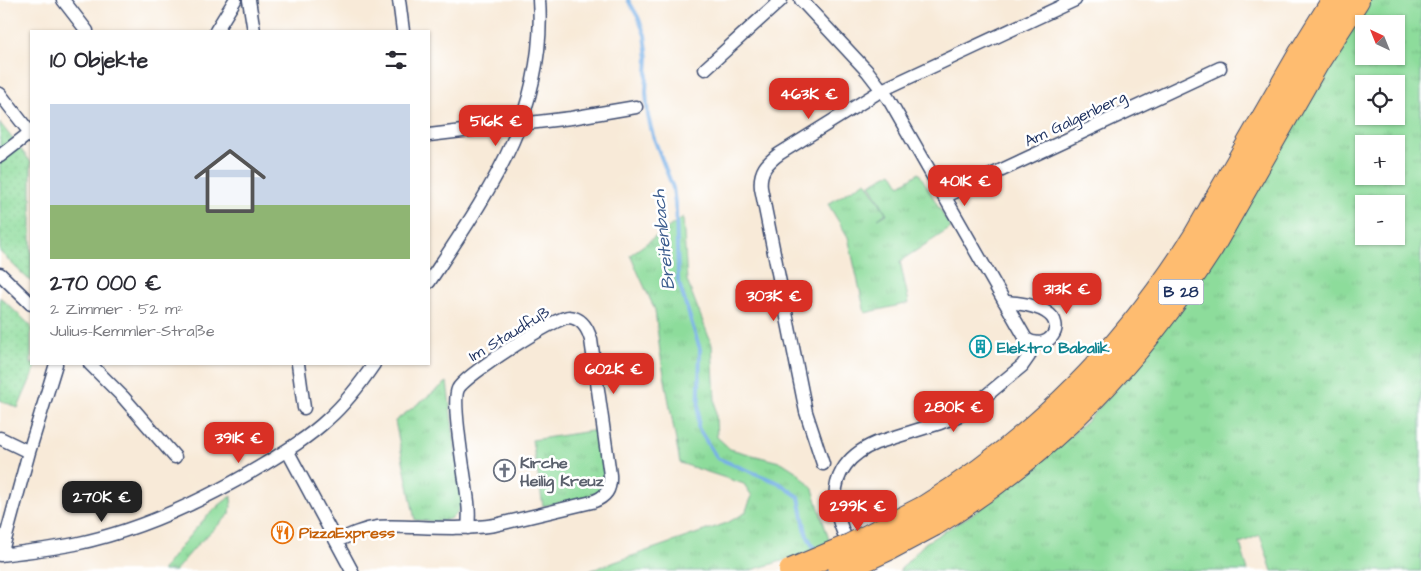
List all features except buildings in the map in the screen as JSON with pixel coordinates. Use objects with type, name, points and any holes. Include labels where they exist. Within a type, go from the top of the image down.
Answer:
[{"type":"highway","name":"B 28","points":[[840,571],[889,548],[929,516],[972,477],[1033,429],[1087,377],[1137,321],[1178,264],[1300,53],[1334,0]]},
{"type":"highway","name":"B 28","points":[[791,571],[929,516],[998,482],[1053,436],[1103,388],[1150,334],[1182,292],[1211,248],[1316,64],[1357,0]]},
{"type":"street","points":[[63,0],[86,30]]},
{"type":"street","points":[[217,30],[235,0]]},
{"type":"street","points":[[249,0],[254,30]]},
{"type":"street","points":[[399,0],[403,30]]},
{"type":"street","points":[[430,280],[500,171],[521,123],[533,82],[537,59],[539,45],[539,0]]},
{"type":"street","points":[[705,69],[781,0]]},
{"type":"street","points":[[800,0],[868,72],[882,90],[944,197],[1004,301],[1026,339],[1039,344],[1046,342],[1052,337],[1056,325],[1053,318],[1040,308],[1004,301]]},
{"type":"street","points":[[823,464],[806,412],[761,188],[761,174],[769,161],[882,90],[1075,0]]},
{"type":"street","name":"Am Galgenberg","points":[[944,197],[1220,68]]},
{"type":"street","points":[[0,94],[30,132]]},
{"type":"street","points":[[430,135],[572,118],[636,107]]},
{"type":"street","points":[[0,156],[30,134]]},
{"type":"street","points":[[0,274],[30,303]]},
{"type":"street","name":"Im Staudfuß","points":[[337,541],[366,529],[380,527],[468,528],[495,525],[592,502],[606,495],[610,488],[610,475],[589,330],[577,320],[569,317],[551,323],[471,375],[458,387],[456,404],[469,504],[468,528]]},
{"type":"street","points":[[858,571],[838,515],[835,499],[839,476],[845,466],[858,452],[876,443],[947,421],[965,413],[1022,366],[1029,356],[1031,342]]},
{"type":"street","points":[[56,365],[0,555],[76,544],[145,524],[223,488],[288,450],[315,430],[338,410],[373,365]]},
{"type":"street","points":[[91,365],[124,397],[175,457]]},
{"type":"street","points":[[298,365],[304,408]]},
{"type":"street","points":[[0,438],[29,452]]},
{"type":"street","points":[[288,450],[352,571]]},
{"type":"green space","points":[[1367,0],[1421,0],[1421,571],[1272,571],[1260,535],[1240,543],[1248,571],[899,571],[925,543],[979,510],[1034,469],[1088,420],[1132,371],[1355,19],[1355,65],[1405,65],[1405,15],[1357,15]]},
{"type":"green space","points":[[0,123],[30,161],[30,281],[0,252]]},
{"type":"green space","points":[[892,172],[900,185],[919,173],[951,228],[900,261],[909,303],[865,313],[848,237],[828,204],[866,181],[886,213],[878,219],[887,214],[870,184]]},
{"type":"green space","points":[[683,217],[687,281],[712,345],[717,437],[730,449],[783,463],[797,472],[813,489],[830,543],[802,555],[748,571],[589,571],[727,523],[745,513],[752,496],[744,484],[680,463],[660,352],[655,310],[630,255]]},
{"type":"green space","points":[[0,297],[30,325],[30,365],[37,365],[18,408],[0,400]]},
{"type":"green space","points":[[447,382],[462,501],[455,515],[450,519],[444,521],[415,520],[395,421]]},
{"type":"green space","points":[[598,430],[604,477],[600,490],[587,497],[543,506],[532,440]]},
{"type":"green space","points":[[232,496],[230,514],[198,544],[175,571],[162,571],[185,541],[213,510]]},
{"type":"waterway","name":"Breitenbach","points":[[628,0],[638,17],[645,35],[648,58],[646,92],[648,116],[653,136],[673,188],[676,211],[678,280],[700,349],[698,428],[717,458],[779,483],[799,497],[806,533],[816,553]]},
{"type":"place","name":"Elektro Babalik","points":[[981,347]]},
{"type":"place","name":"Kirche Heilig Kreuz","points":[[504,471]]},
{"type":"place","name":"PizzaExpress","points":[[283,532]]}]
